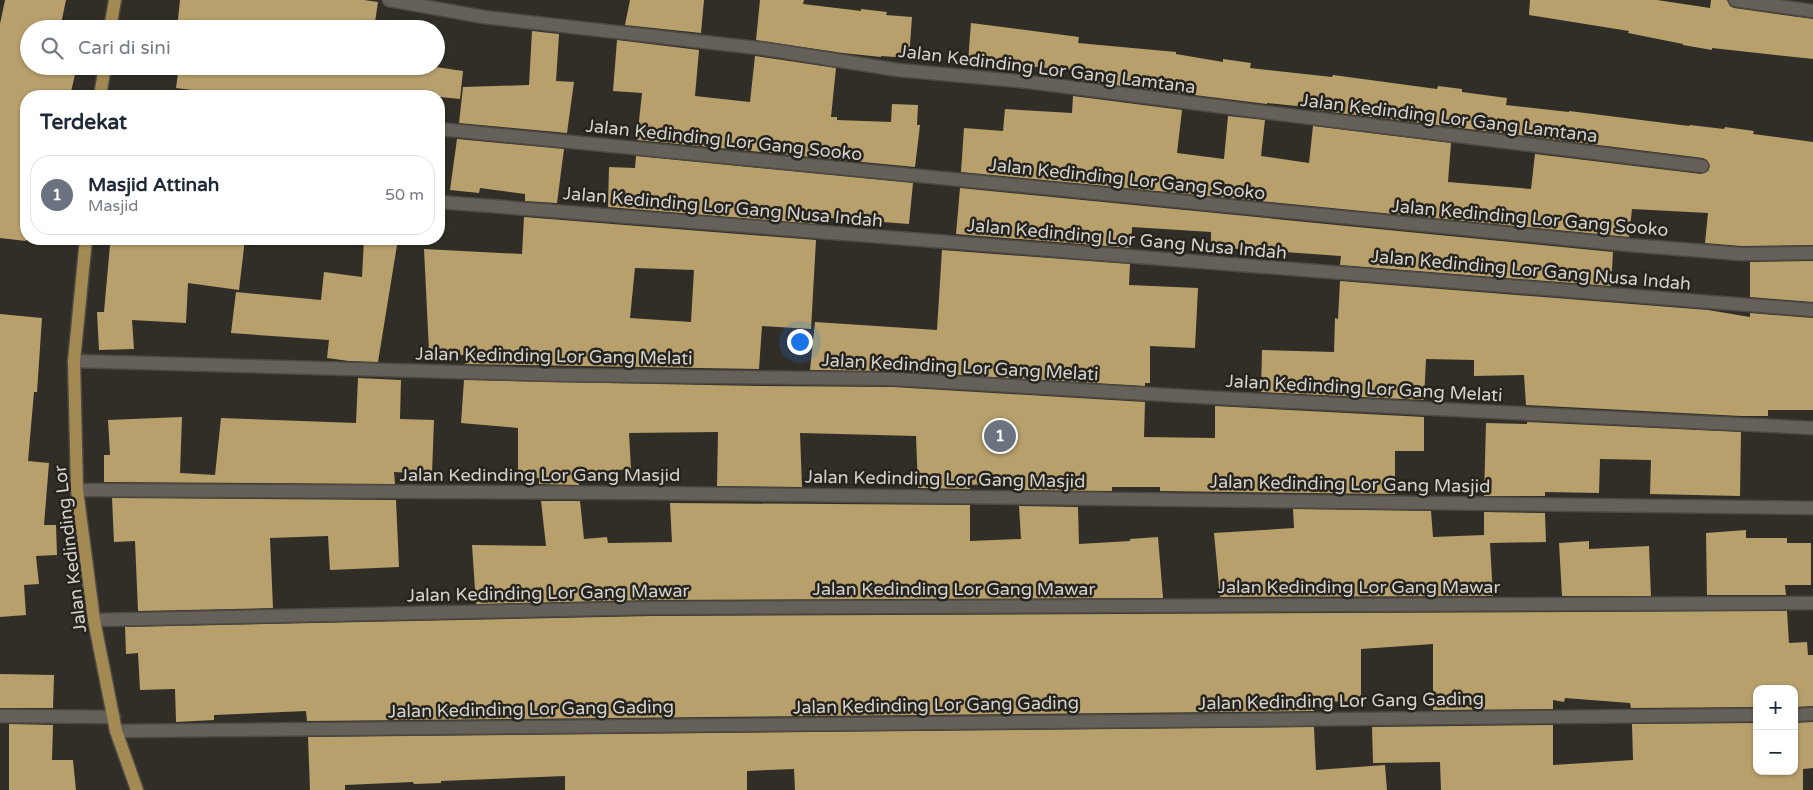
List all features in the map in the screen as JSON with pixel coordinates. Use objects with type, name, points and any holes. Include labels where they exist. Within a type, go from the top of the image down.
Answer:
[{"type":"main road","points":[[112,20],[115,0]]},
{"type":"main road","points":[[103,90],[104,75]]},
{"type":"main road","name":"Jalan Kedinding Lor","points":[[85,245],[74,361],[76,490],[94,620],[116,731],[137,790]]},
{"type":"street","name":"Jalan Kedinding Lor Gang Lamtana","points":[[389,0],[484,17],[766,49],[898,70],[1029,82],[1702,166]]},
{"type":"street","points":[[1735,0],[1813,11]]},
{"type":"street","name":"Jalan Kedinding Lor Gang Sooko","points":[[445,130],[1638,246],[1741,254],[1813,253]]},
{"type":"street","name":"Jalan Kedinding Lor Gang Nusa Indah","points":[[445,202],[1813,310]]},
{"type":"street","name":"Jalan Kedinding Lor Gang Melati","points":[[74,361],[560,375],[893,379],[1237,399],[1813,428]]},
{"type":"street","name":"Jalan Kedinding Lor Gang Masjid","points":[[76,490],[645,493],[1813,508]]},
{"type":"street","name":"Jalan Kedinding Lor Gang Mawar","points":[[94,620],[652,608],[1813,603]]},
{"type":"street","points":[[1798,715],[1813,714]]},
{"type":"street","name":"Jalan Kedinding Lor Gang Gading","points":[[116,731],[1753,715]]},
{"type":"street","points":[[0,716],[114,717]]},
{"type":"building","points":[[5,0],[66,0],[62,20],[20,20],[20,75],[75,75],[71,90],[20,90],[20,240],[0,238],[0,24]]},
{"type":"building","points":[[180,0],[364,0],[378,2],[375,20],[178,20]]},
{"type":"building","points":[[630,0],[704,0],[701,33],[625,25]]},
{"type":"building","points":[[760,0],[804,0],[803,4],[887,12],[886,15],[912,17],[909,58],[843,53],[756,40]]},
{"type":"building","points":[[1530,0],[1657,0],[1710,8],[1711,0],[1727,0],[1730,6],[1734,8],[1813,19],[1813,59],[1712,48],[1712,50],[1628,33],[1629,31],[1529,15]]},
{"type":"building","points":[[971,23],[1079,37],[1078,43],[1176,52],[1176,54],[1223,62],[1223,59],[1251,63],[1250,68],[1332,77],[1333,75],[1437,89],[1438,86],[1462,89],[1462,92],[1507,98],[1506,105],[1689,126],[1724,129],[1725,127],[1754,131],[1753,134],[1813,142],[1813,245],[1741,246],[1705,243],[1708,213],[1632,209],[1629,237],[961,172],[964,128],[1003,131],[1005,109],[1072,113],[1073,96],[1182,110],[1177,153],[1224,159],[1228,116],[1265,120],[1261,156],[1309,163],[1313,126],[1451,143],[1448,182],[1531,189],[1535,154],[1701,174],[1708,171],[1710,166],[1707,160],[1703,158],[1315,110],[1316,108],[1267,104],[1074,80],[1074,70],[968,62]]},
{"type":"building","points":[[532,31],[559,34],[556,81],[574,82],[567,133],[459,123],[463,87],[529,85]]},
{"type":"building","points":[[617,40],[699,50],[695,96],[750,102],[755,56],[836,68],[831,117],[837,117],[837,120],[891,122],[892,104],[918,105],[917,125],[920,125],[915,167],[637,140],[642,93],[613,91]]},
{"type":"building","points":[[445,68],[463,71],[460,99],[445,97],[445,90],[192,90],[176,88],[178,75],[445,75]]},
{"type":"building","points":[[457,139],[564,149],[557,203],[525,201],[525,194],[480,188],[479,193],[450,190]]},
{"type":"building","points":[[636,156],[913,183],[909,224],[817,217],[816,224],[608,207],[609,167],[635,168]]},
{"type":"building","points":[[960,188],[1613,252],[1611,286],[1340,265],[1341,256],[1211,247],[1211,232],[1132,227],[1131,248],[956,234]]},
{"type":"building","points":[[524,217],[816,240],[811,329],[762,326],[759,369],[465,364],[466,355],[459,355],[460,350],[429,351],[424,249],[522,254]],"holes":[[[635,268],[694,270],[691,322],[630,318]]]},
{"type":"building","points":[[110,245],[244,245],[239,290],[188,283],[186,323],[132,320],[134,349],[99,350],[97,312],[104,312]]},
{"type":"building","points":[[364,245],[397,245],[378,362],[327,358],[329,340],[231,333],[236,292],[321,300],[324,272],[362,277]]},
{"type":"building","points":[[942,250],[1130,264],[1129,285],[1198,288],[1195,348],[1150,346],[1150,383],[1145,383],[1145,386],[893,371],[810,370],[815,322],[937,330]]},
{"type":"building","points":[[1813,261],[1813,302],[1750,297],[1750,262]]},
{"type":"building","points":[[1340,281],[1708,310],[1750,317],[1750,313],[1813,318],[1813,410],[1768,410],[1768,416],[1741,416],[1526,405],[1524,375],[1474,376],[1474,360],[1426,359],[1424,400],[1261,392],[1262,350],[1334,352],[1335,318],[1338,319]]},
{"type":"building","points":[[0,314],[42,318],[37,392],[34,392],[28,461],[49,463],[44,525],[56,525],[57,555],[36,556],[39,584],[24,585],[26,615],[0,617]]},
{"type":"building","points":[[358,378],[401,380],[400,419],[434,420],[432,474],[394,472],[395,484],[104,482],[104,455],[110,455],[108,420],[182,417],[180,473],[215,475],[221,418],[356,423]]},
{"type":"building","points":[[464,380],[893,387],[1145,402],[1144,437],[1215,438],[1215,406],[1424,417],[1424,451],[1395,451],[1395,494],[1160,491],[1160,487],[1112,487],[1112,491],[1018,490],[1018,482],[970,485],[970,489],[918,488],[916,436],[800,433],[802,487],[717,486],[718,432],[629,433],[631,469],[578,473],[579,485],[539,484],[539,478],[518,478],[518,428],[461,423]]},
{"type":"building","points":[[1527,422],[1741,432],[1740,496],[1650,494],[1651,460],[1600,459],[1599,493],[1545,492],[1545,496],[1484,496],[1486,423],[1527,424]]},
{"type":"building","points":[[112,498],[396,500],[399,567],[330,570],[328,536],[270,538],[273,608],[138,611],[135,541],[114,542]]},
{"type":"building","points":[[541,501],[580,501],[584,539],[607,537],[608,543],[672,542],[670,503],[970,505],[970,541],[1021,539],[1019,506],[1078,507],[1079,544],[1130,541],[1130,539],[1158,537],[1163,598],[652,600],[476,604],[472,545],[546,546]]},
{"type":"building","points":[[1293,509],[1431,511],[1433,537],[1484,535],[1484,512],[1545,513],[1546,542],[1490,543],[1493,596],[1220,597],[1214,533],[1294,528]]},
{"type":"building","points":[[1746,530],[1746,538],[1787,538],[1787,543],[1811,543],[1811,585],[1785,585],[1786,595],[1707,595],[1706,533]]},
{"type":"building","points":[[1589,541],[1589,549],[1649,546],[1651,596],[1562,596],[1559,543]]},
{"type":"building","points":[[1787,611],[1789,643],[1807,642],[1808,655],[1813,655],[1813,706],[1798,707],[1798,685],[1753,685],[1753,707],[1631,708],[1630,703],[1565,698],[1564,702],[1553,700],[1553,709],[1433,710],[1433,644],[1361,649],[1361,701],[1313,702],[1314,711],[307,721],[306,711],[214,715],[214,720],[176,722],[175,689],[140,690],[138,653],[126,654],[125,627],[652,616]]},
{"type":"building","points":[[0,674],[54,675],[53,708],[0,708]]},
{"type":"building","points":[[1813,722],[1813,768],[1803,769],[1803,790],[1441,790],[1440,762],[1373,763],[1372,727],[1553,725],[1553,765],[1633,760],[1632,724],[1753,723],[1753,775],[1798,775],[1798,723]]},
{"type":"building","points":[[9,724],[53,725],[52,760],[73,760],[76,790],[9,790]]},
{"type":"building","points":[[1314,727],[1316,770],[1385,765],[1387,790],[795,790],[794,769],[747,771],[747,790],[565,790],[565,776],[441,781],[441,783],[414,784],[413,782],[345,785],[345,790],[310,790],[308,737]]},
{"type":"place","name":"Masjid Attinah","points":[[1000,436]]}]
